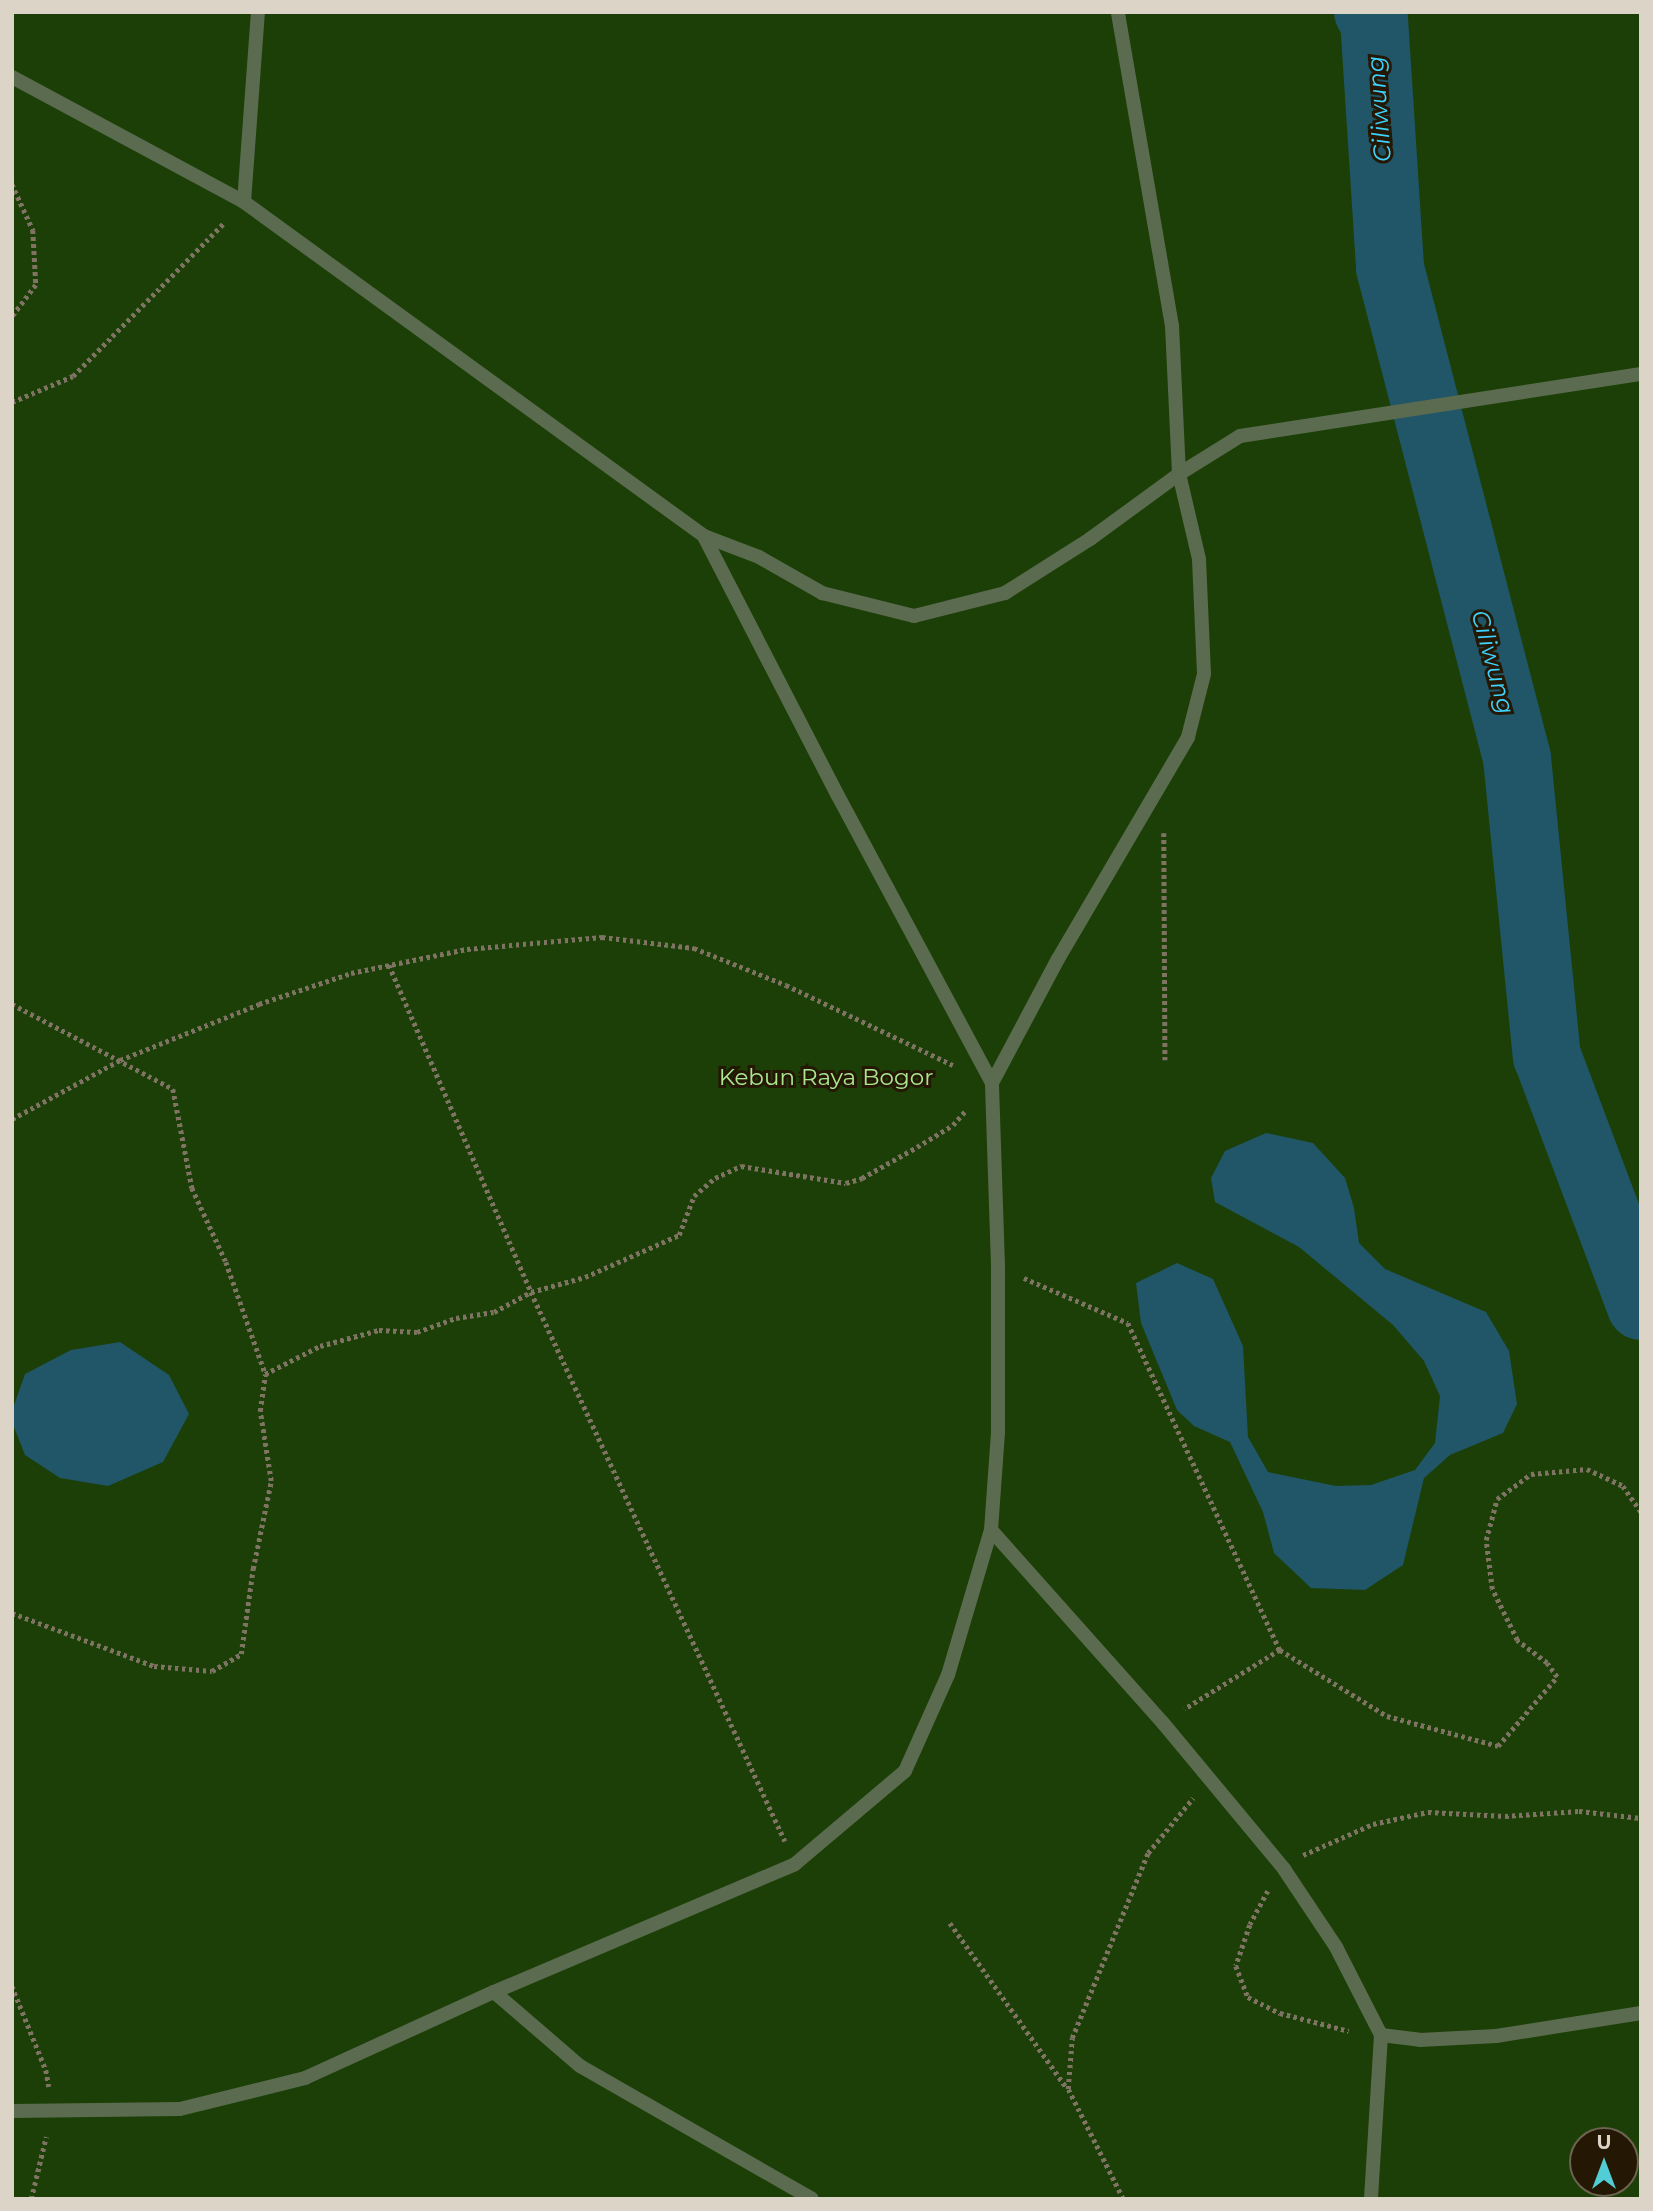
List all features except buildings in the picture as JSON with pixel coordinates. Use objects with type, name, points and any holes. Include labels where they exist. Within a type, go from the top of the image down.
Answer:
[{"type":"lane","points":[[244,202],[258,12]]},
{"type":"lane","points":[[992,1083],[1058,959],[1188,737],[1204,674],[1199,559],[1179,474],[1172,327],[1118,12]]},
{"type":"lane","points":[[12,77],[244,202],[704,536],[759,557],[821,593],[914,616],[1005,593],[1090,539],[1179,474],[1240,436],[1317,421],[1525,393],[1641,374]]},
{"type":"lane","points":[[12,2111],[180,2109],[305,2078],[494,1993],[795,1864],[905,1771],[948,1675],[991,1530],[998,1433],[998,1266],[992,1083],[838,796],[704,536]]},
{"type":"lane","points":[[991,1530],[1163,1723],[1284,1868],[1336,1947],[1381,2035],[1371,2199]]},
{"type":"lane","points":[[494,1993],[580,2066],[812,2199]]},
{"type":"lane","points":[[1381,2035],[1420,2040],[1496,2036],[1641,2013]]},
{"type":"path","points":[[12,184],[33,230],[36,285],[12,317]]},
{"type":"path","points":[[12,402],[73,376],[244,202]]},
{"type":"path","points":[[1164,779],[1165,1060]]},
{"type":"path","points":[[12,1119],[120,1060],[259,1004],[351,973],[467,949],[602,937],[694,948],[786,985],[992,1083],[953,1125],[862,1178],[846,1182],[741,1166],[715,1178],[694,1196],[680,1235],[585,1277],[531,1292],[494,1311],[456,1318],[416,1332],[379,1330],[320,1346],[265,1374]]},
{"type":"path","points":[[388,965],[531,1292],[795,1864]]},
{"type":"path","points":[[12,1004],[173,1089],[192,1188],[226,1262],[265,1374],[260,1410],[271,1481],[241,1654],[212,1671],[154,1666],[12,1613]]},
{"type":"path","points":[[998,1266],[1128,1323],[1280,1650],[1387,1716],[1498,1746],[1557,1677],[1547,1663],[1517,1640],[1492,1589],[1486,1540],[1497,1499],[1531,1474],[1587,1468],[1623,1486],[1641,1512]]},
{"type":"path","points":[[1163,1723],[1280,1650]]},
{"type":"path","points":[[1068,2089],[1072,2038],[1143,1864],[1148,1853],[1209,1778]]},
{"type":"path","points":[[1381,2035],[1341,2031],[1280,2013],[1248,1997],[1237,1966],[1260,1903],[1284,1868],[1309,1851],[1373,1824],[1428,1812],[1505,1816],[1579,1811],[1641,1818]]},
{"type":"path","points":[[950,1923],[1068,2089],[1123,2199]]},
{"type":"path","points":[[12,1986],[47,2070],[53,2112],[31,2199]]},
{"type":"green space","name":"Kebun Raya Bogor","points":[[12,12],[1641,12],[1641,2199],[12,2199]]},
{"type":"water","points":[[1266,1133],[1313,1143],[1345,1178],[1354,1208],[1359,1243],[1385,1269],[1486,1312],[1509,1351],[1517,1404],[1503,1433],[1450,1455],[1424,1478],[1403,1565],[1365,1590],[1311,1588],[1274,1553],[1263,1512],[1230,1442],[1194,1426],[1177,1410],[1141,1323],[1136,1283],[1177,1263],[1213,1279],[1243,1346],[1248,1437],[1268,1472],[1336,1486],[1371,1485],[1415,1470],[1435,1443],[1440,1396],[1424,1361],[1393,1325],[1299,1247],[1215,1202],[1211,1178],[1225,1151]]},
{"type":"water","points":[[120,1342],[169,1375],[189,1414],[163,1462],[108,1486],[60,1478],[25,1455],[12,1422],[12,1411],[25,1374],[71,1350]]},
{"type":"waterway","name":"Ciliwung","points":[[1368,12],[1374,19],[1390,268],[1517,758],[1547,1056],[1641,1306]]}]
